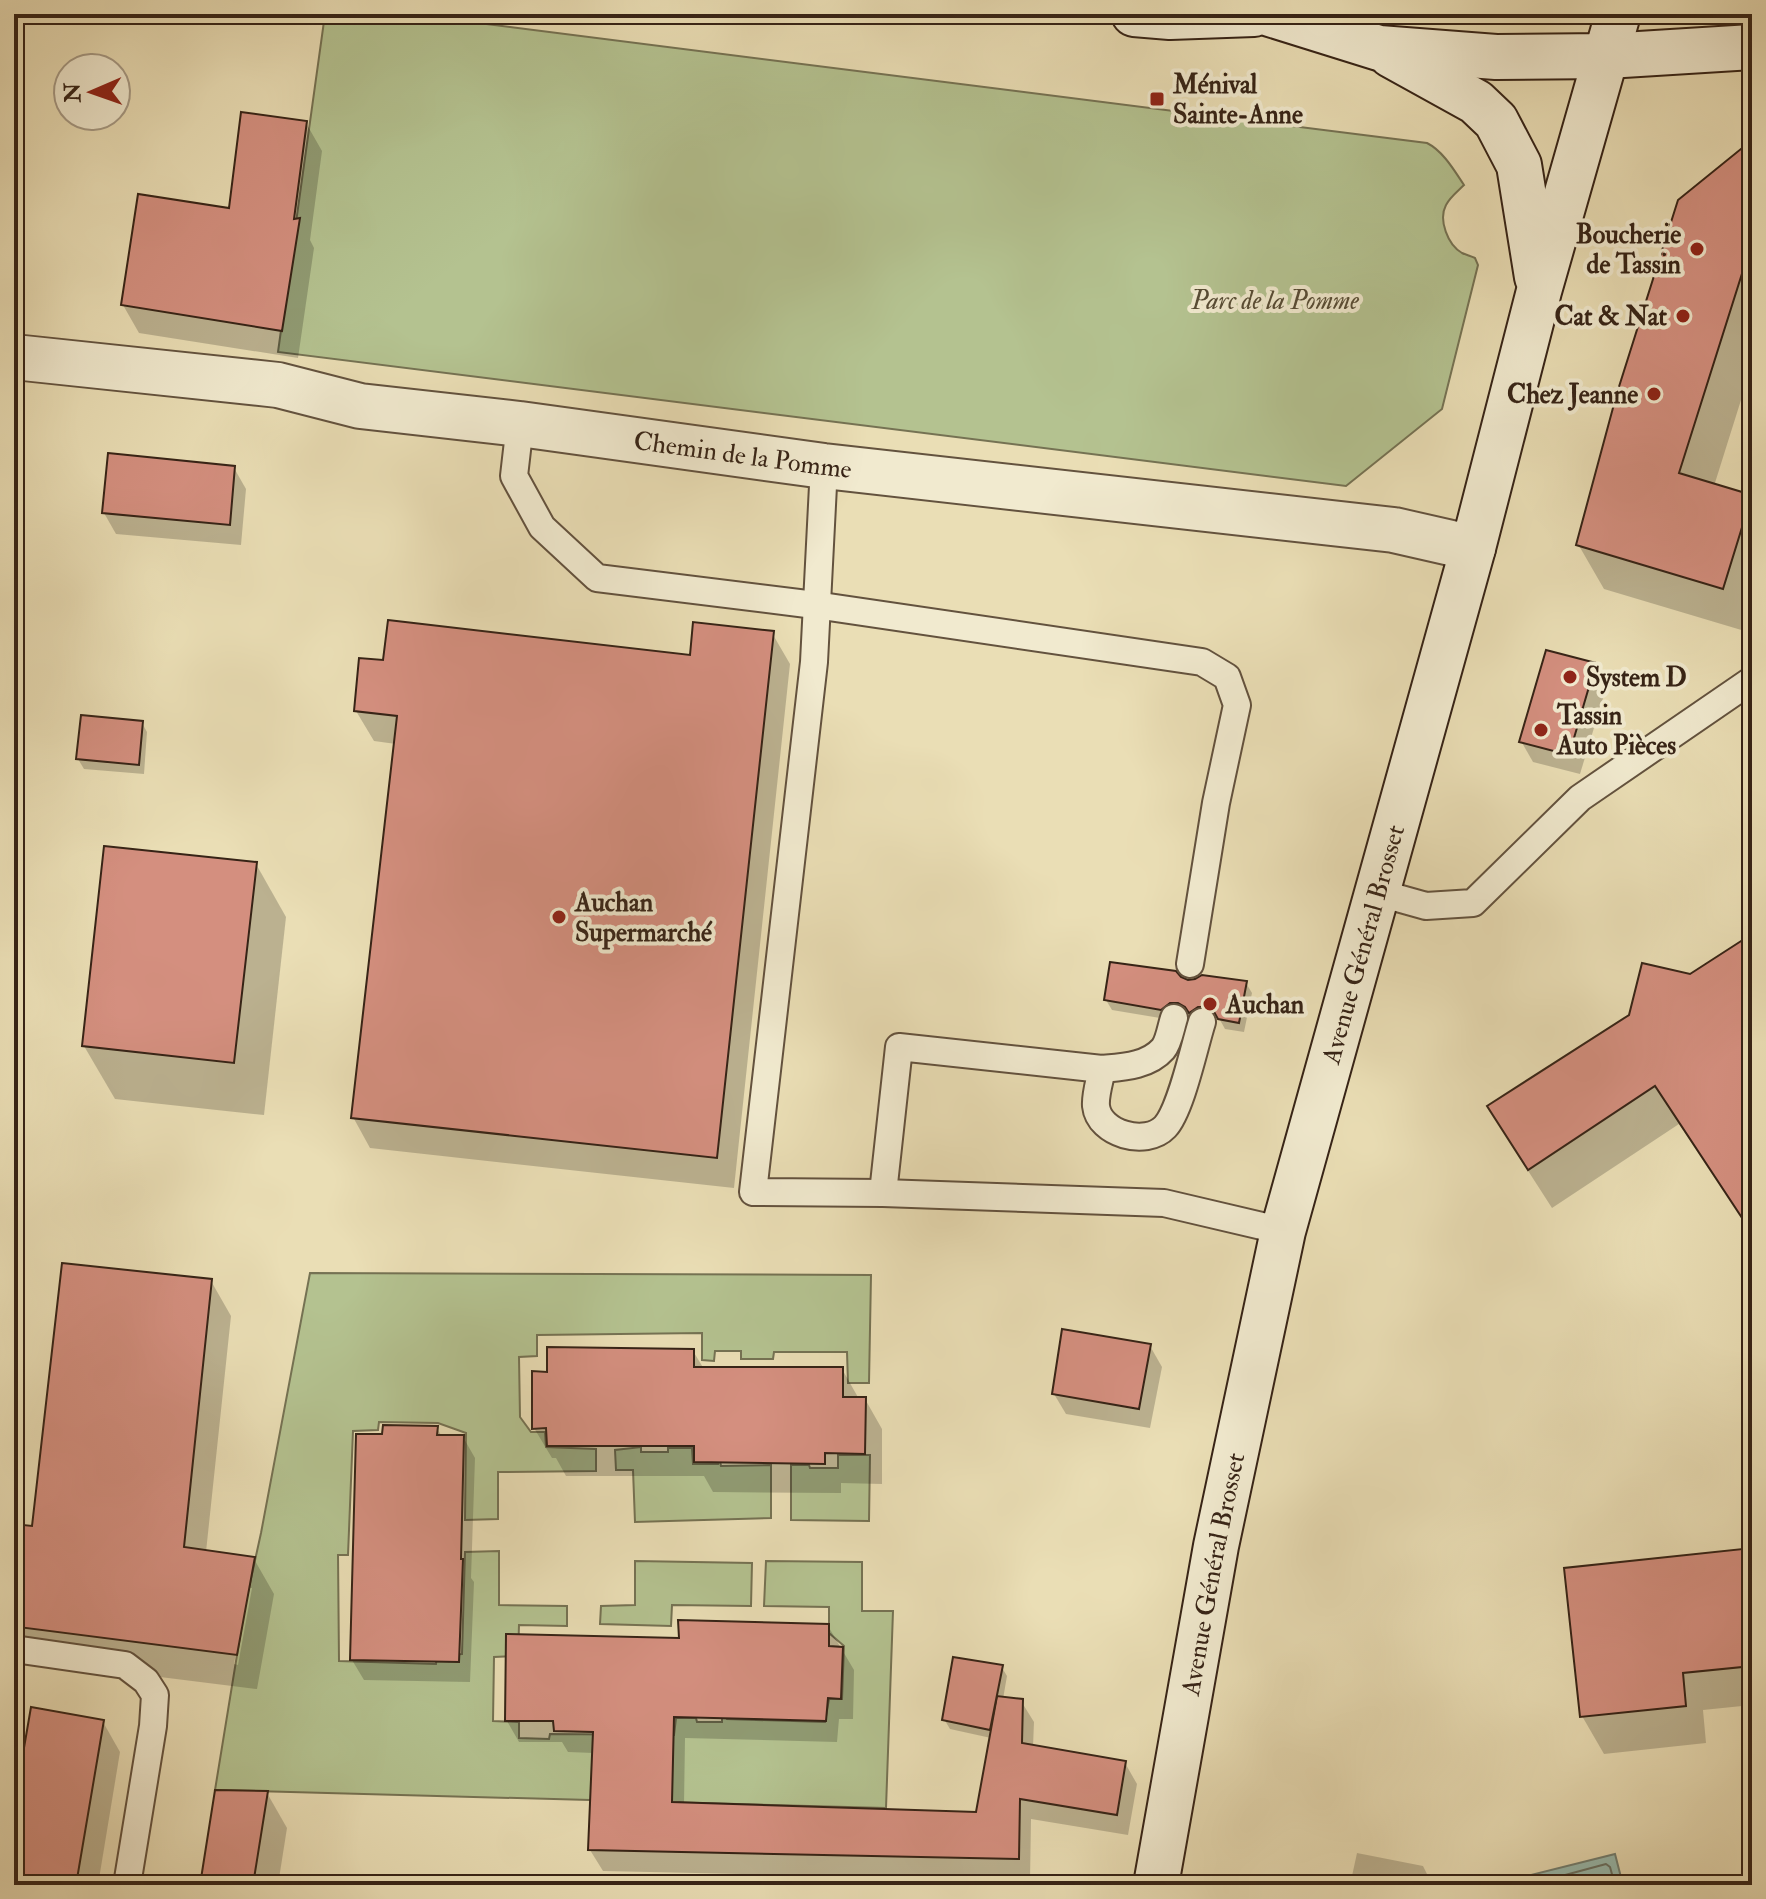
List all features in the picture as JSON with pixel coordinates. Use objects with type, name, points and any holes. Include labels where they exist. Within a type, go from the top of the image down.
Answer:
[{"type":"main road","points":[[1134,14],[1170,17],[1254,14]]},
{"type":"main road","points":[[1270,14],[1379,48],[1476,102],[1496,121],[1519,165],[1539,291]]},
{"type":"main road","name":"Avenue Général Brosset","points":[[1156,1885],[1216,1546],[1283,1231],[1473,548],[1539,291],[1618,14]]},
{"type":"main road","points":[[1379,48],[1496,57],[1607,56],[1752,47]]},
{"type":"main road","name":"Chemin de la Pomme","points":[[14,357],[278,385],[360,406],[520,424],[824,466],[1394,530],[1473,548]]},
{"type":"lane","points":[[520,424],[514,476],[542,527],[597,578],[815,605],[1202,662],[1227,677],[1237,705],[1216,803],[1190,964]]},
{"type":"lane","points":[[824,466],[814,662],[753,1192],[883,1193],[1164,1203],[1283,1231]]},
{"type":"lane","points":[[1376,892],[1426,906],[1473,903],[1580,798],[1752,680]]},
{"type":"lane","points":[[883,1193],[899,1047],[1109,1068],[1141,1064],[1165,1048],[1174,1018]]},
{"type":"lane","points":[[1109,1068],[1096,1105],[1102,1121],[1120,1133],[1147,1138],[1165,1127],[1179,1102],[1202,1022]]},
{"type":"lane","points":[[14,1649],[125,1665],[146,1681],[155,1695],[153,1726],[127,1885]]},
{"type":"green space","name":"Parc de la Pomme","points":[[325,14],[407,14],[1427,143],[1443,156],[1464,185],[1446,205],[1444,225],[1452,244],[1462,253],[1475,258],[1478,265],[1442,409],[1346,486],[278,352]]},
{"type":"green space","points":[[310,1273],[871,1275],[869,1383],[848,1383],[847,1352],[774,1352],[773,1359],[741,1359],[741,1351],[715,1351],[714,1361],[702,1360],[702,1333],[537,1335],[537,1356],[519,1357],[520,1417],[531,1432],[545,1432],[546,1447],[596,1449],[596,1471],[498,1472],[498,1519],[465,1520],[466,1433],[438,1423],[379,1422],[378,1430],[353,1431],[348,1555],[338,1555],[339,1661],[436,1664],[437,1655],[462,1654],[465,1552],[499,1551],[499,1605],[567,1606],[567,1626],[519,1625],[518,1656],[494,1657],[493,1721],[519,1722],[519,1738],[549,1739],[550,1734],[674,1735],[676,1718],[722,1722],[722,1713],[727,1719],[825,1722],[829,1699],[842,1699],[844,1646],[829,1633],[829,1607],[764,1606],[766,1561],[862,1562],[862,1611],[893,1611],[886,1808],[215,1790],[245,1606]]},
{"type":"green space","points":[[641,1447],[641,1452],[692,1448],[693,1464],[718,1464],[719,1456],[721,1466],[771,1465],[771,1518],[635,1522],[633,1470],[616,1470],[615,1450]]},
{"type":"green space","points":[[838,1455],[870,1455],[869,1521],[791,1520],[791,1465],[838,1468]]},
{"type":"green space","points":[[635,1561],[752,1563],[751,1606],[672,1605],[671,1626],[600,1624],[601,1606],[635,1605]]},
{"type":"water","points":[[1615,1854],[1623,1885],[1520,1885],[1519,1878]]},
{"type":"building","points":[[241,112],[307,121],[294,219],[300,218],[282,331],[121,305],[138,194],[229,208]]},
{"type":"building","points":[[1752,140],[1752,242],[1679,473],[1752,495],[1723,589],[1576,545],[1617,393],[1678,200]]},
{"type":"building","points":[[108,453],[235,466],[230,525],[102,513]]},
{"type":"building","name":"Auchan Supermarché","points":[[388,620],[690,655],[693,622],[774,631],[717,1158],[351,1118],[397,716],[354,711],[359,658],[383,660]]},
{"type":"building","points":[[1546,650],[1596,663],[1569,755],[1519,742]]},
{"type":"building","points":[[81,715],[143,721],[139,765],[76,759]]},
{"type":"building","points":[[104,846],[257,862],[234,1063],[82,1046]]},
{"type":"building","points":[[1752,934],[1752,1233],[1655,1086],[1528,1170],[1487,1106],[1629,1015],[1642,963],[1690,974]]},
{"type":"building","points":[[1110,962],[1176,971],[1188,980],[1202,975],[1247,981],[1239,1023],[1218,1019],[1213,1010],[1206,1007],[1198,1007],[1189,1013],[1178,1003],[1170,1003],[1161,1010],[1104,1000]]},
{"type":"building","points":[[62,1263],[212,1279],[184,1547],[255,1557],[237,1655],[18,1627],[23,1577],[14,1576],[14,1524],[32,1526]]},
{"type":"building","points":[[1062,1329],[1151,1344],[1139,1409],[1052,1394]]},
{"type":"building","points":[[547,1347],[694,1349],[694,1367],[843,1367],[843,1397],[866,1397],[865,1454],[825,1453],[825,1464],[694,1462],[694,1446],[547,1446],[546,1428],[532,1429],[532,1371],[547,1372]]},
{"type":"building","points":[[383,1425],[438,1426],[437,1435],[464,1435],[459,1662],[350,1660],[356,1434],[382,1434]]},
{"type":"building","points":[[1752,1548],[1752,1666],[1683,1673],[1686,1706],[1580,1717],[1564,1568]]},
{"type":"building","points":[[678,1620],[829,1624],[829,1646],[843,1647],[841,1699],[828,1698],[826,1721],[674,1717],[672,1802],[976,1812],[997,1696],[1023,1699],[1022,1743],[1126,1761],[1117,1815],[1020,1799],[1019,1859],[588,1850],[593,1732],[554,1731],[553,1721],[505,1721],[506,1634],[679,1638]]},
{"type":"building","points":[[953,1657],[1003,1665],[990,1730],[942,1720]]},
{"type":"building","points":[[31,1707],[104,1720],[76,1885],[14,1885],[14,1806]]},
{"type":"building","points":[[215,1790],[268,1791],[253,1885],[200,1885]]},
{"type":"place","name":"Ménival Sainte-Anne","points":[[1157,99]]},
{"type":"place","name":"Boucherie de Tassin","points":[[1697,249]]},
{"type":"place","name":"Cat & Nat","points":[[1683,316]]},
{"type":"place","name":"Chez Jeanne","points":[[1654,394]]},
{"type":"place","name":"System D","points":[[1570,677]]},
{"type":"place","name":"Tassin Auto Pièces","points":[[1541,730]]},
{"type":"place","name":"Auchan Supermarché","points":[[559,917]]},
{"type":"place","name":"Auchan","points":[[1210,1004]]}]
